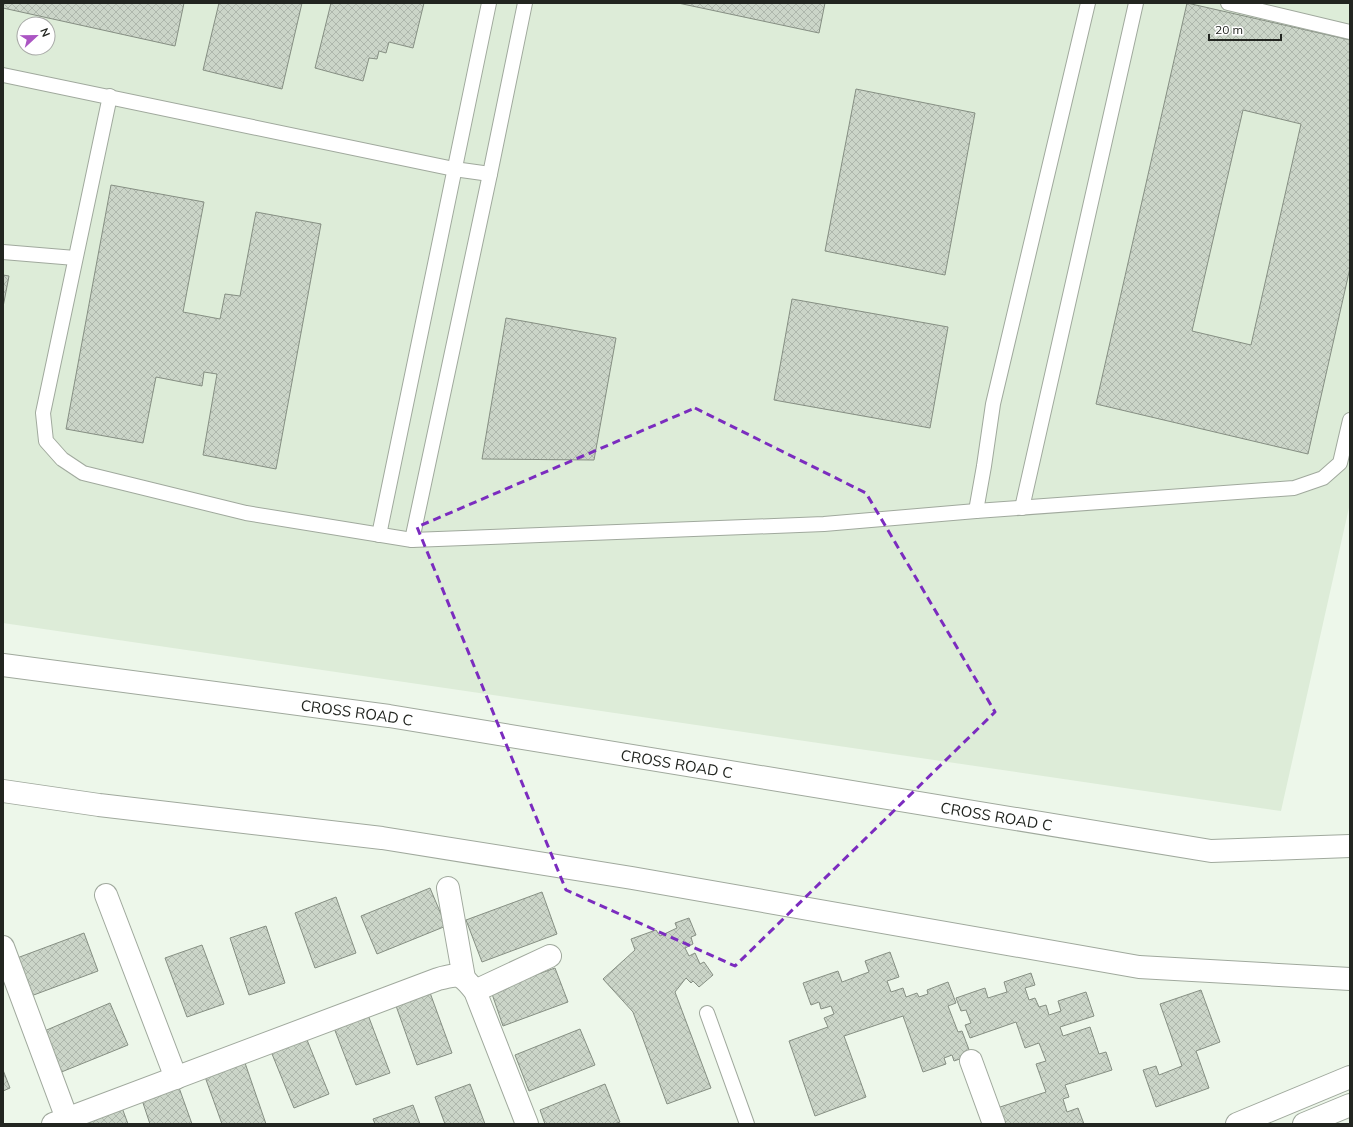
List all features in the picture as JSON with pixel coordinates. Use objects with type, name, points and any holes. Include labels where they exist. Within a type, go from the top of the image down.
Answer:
[{"type":"street","name":"CROSS ROAD C","points":[[3,664],[389,716],[1211,851],[1350,846]]},
{"type":"street","points":[[3,791],[99,805],[390,839],[632,878],[1139,967],[1350,979]]},
{"type":"street","points":[[448,888],[469,985],[527,1124]]},
{"type":"street","points":[[106,895],[176,1078]]},
{"type":"street","points":[[3,947],[64,1122],[438,979],[454,974],[469,985]]},
{"type":"street","points":[[469,985],[550,956]]},
{"type":"street","points":[[971,1061],[994,1124]]},
{"type":"street","points":[[1238,1124],[1350,1077]]},
{"type":"street","points":[[1304,1124],[1350,1105]]},
{"type":"lane","points":[[380,535],[489,3]]},
{"type":"lane","points":[[412,540],[525,3]]},
{"type":"lane","points":[[976,511],[993,404],[1088,3]]},
{"type":"lane","points":[[1022,508],[1136,3]]},
{"type":"lane","points":[[1228,3],[1350,32]]},
{"type":"lane","points":[[3,75],[110,96],[454,169],[490,174]]},
{"type":"lane","points":[[110,96],[43,413],[46,440],[62,459],[83,473],[246,513],[412,540],[824,524],[976,511],[1294,488],[1323,478],[1340,463],[1350,420]]},
{"type":"lane","points":[[3,252],[75,258]]},
{"type":"lane","points":[[707,1013],[747,1124]]},
{"type":"highlighted area","points":[[695,408],[866,493],[995,712],[735,966],[566,890],[417,527]]},
{"type":"shaded area","points":[[3,3],[1350,3],[1350,503],[1281,811],[3,623]]},
{"type":"building","points":[[3,3],[184,3],[175,46],[56,20],[56,16],[39,16],[3,8]]},
{"type":"building","points":[[219,3],[302,3],[282,89],[203,70]]},
{"type":"building","points":[[331,3],[424,3],[413,48],[389,42],[386,53],[379,51],[377,59],[369,58],[363,81],[315,68]]},
{"type":"building","points":[[678,3],[825,3],[819,33]]},
{"type":"building","points":[[1187,3],[1350,40],[1350,268],[1308,454],[1096,404]],"holes":[[[1243,110],[1301,124],[1251,345],[1192,331]]]},
{"type":"building","points":[[856,89],[975,113],[945,275],[825,251]]},
{"type":"building","points":[[111,185],[204,202],[183,312],[220,319],[225,294],[240,296],[256,212],[321,224],[276,469],[203,455],[217,374],[204,372],[202,386],[156,377],[143,443],[66,429]]},
{"type":"building","points":[[3,275],[9,276],[3,307]]},
{"type":"building","points":[[792,299],[948,327],[930,428],[774,400]]},
{"type":"building","points":[[506,318],[616,338],[594,460],[482,459]]},
{"type":"building","points":[[430,888],[446,926],[377,954],[361,916]]},
{"type":"building","points":[[542,892],[557,934],[482,962],[466,920]]},
{"type":"building","points":[[336,897],[356,953],[315,968],[295,913]]},
{"type":"building","points":[[689,918],[696,935],[691,937],[693,944],[685,948],[689,956],[695,953],[700,964],[704,962],[713,975],[699,987],[693,981],[691,983],[686,978],[675,992],[711,1088],[667,1104],[633,1012],[603,979],[635,950],[631,939],[656,930],[660,936],[677,928],[675,923]]},
{"type":"building","points":[[266,926],[285,983],[249,995],[230,938]]},
{"type":"building","points":[[84,933],[98,971],[31,996],[17,958]]},
{"type":"building","points":[[202,945],[224,1004],[187,1017],[165,958]]},
{"type":"building","points":[[890,952],[899,977],[887,981],[891,992],[903,988],[906,997],[917,993],[919,997],[928,994],[927,990],[948,982],[956,1003],[948,1006],[958,1032],[962,1031],[971,1055],[954,1061],[952,1055],[944,1058],[946,1064],[923,1072],[903,1016],[844,1036],[866,1097],[815,1116],[789,1041],[828,1027],[824,1018],[834,1014],[831,1006],[821,1009],[819,1002],[811,1005],[803,983],[838,971],[842,982],[869,972],[865,961]]},
{"type":"building","points":[[555,968],[568,1002],[503,1026],[491,991]]},
{"type":"building","points":[[1031,973],[1035,985],[1025,988],[1029,1000],[1035,998],[1039,1007],[1046,1005],[1049,1015],[1061,1011],[1058,1001],[1086,992],[1094,1016],[1060,1027],[1063,1036],[1090,1027],[1099,1054],[1106,1052],[1112,1070],[1065,1085],[1069,1097],[1063,1099],[1067,1112],[1078,1108],[1084,1124],[1006,1124],[1005,1121],[998,1123],[994,1109],[1046,1092],[1036,1064],[1046,1061],[1039,1043],[1025,1048],[1016,1022],[970,1038],[965,1025],[971,1023],[966,1010],[961,1011],[956,998],[985,988],[988,998],[1007,992],[1004,982]]},
{"type":"building","points":[[429,990],[452,1053],[417,1065],[395,1003]]},
{"type":"building","points":[[1201,990],[1220,1042],[1196,1051],[1209,1088],[1156,1107],[1143,1070],[1156,1066],[1159,1075],[1182,1066],[1160,1004]]},
{"type":"building","points":[[110,1003],[128,1045],[59,1073],[42,1032]]},
{"type":"building","points":[[368,1015],[390,1073],[356,1085],[334,1028]]},
{"type":"building","points":[[580,1029],[595,1065],[529,1091],[515,1055]]},
{"type":"building","points":[[305,1035],[329,1094],[294,1108],[270,1049]]},
{"type":"building","points":[[244,1060],[266,1124],[222,1124],[204,1074]]},
{"type":"building","points":[[3,1070],[10,1088],[3,1091]]},
{"type":"building","points":[[177,1082],[192,1124],[150,1124],[140,1094]]},
{"type":"building","points":[[470,1084],[485,1124],[445,1124],[435,1097]]},
{"type":"building","points":[[605,1084],[620,1122],[614,1124],[545,1124],[540,1110]]},
{"type":"building","points":[[121,1105],[128,1124],[87,1124],[85,1119]]},
{"type":"building","points":[[413,1105],[420,1124],[375,1124],[373,1119]]}]
